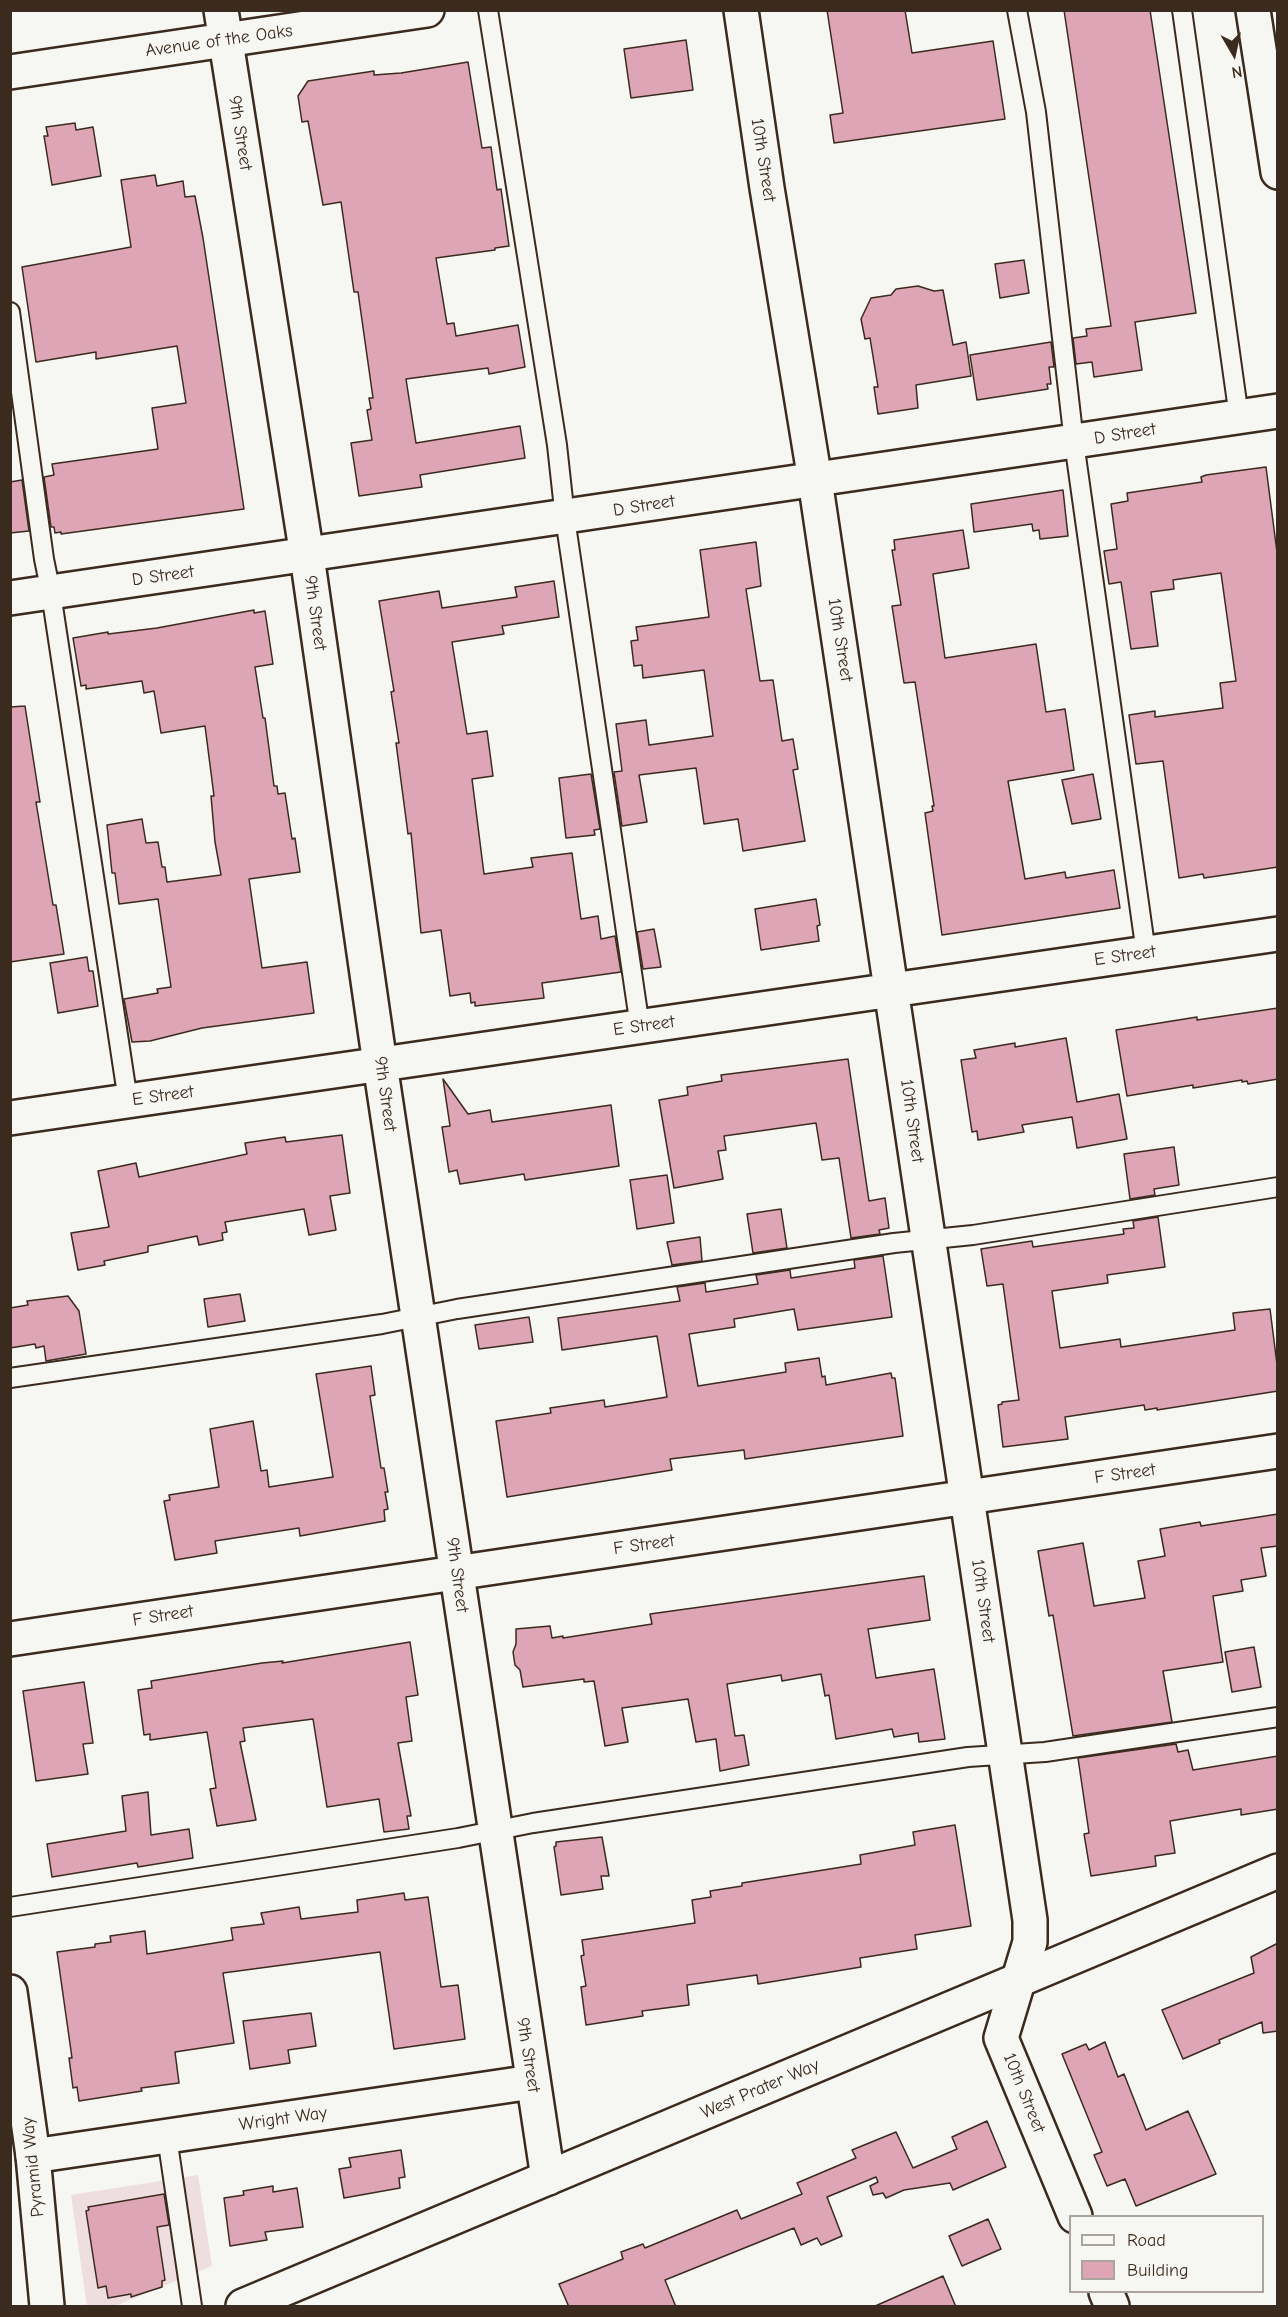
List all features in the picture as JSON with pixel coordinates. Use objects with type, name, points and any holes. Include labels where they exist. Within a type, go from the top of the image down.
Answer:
[{"type":"street","name":"Avenue of the Oaks","points":[[11,70],[224,25],[427,10]]},
{"type":"street","name":"10th Street","points":[[741,10],[767,188],[815,480],[1030,1920],[1030,1942],[1001,2038],[1074,2215]]},
{"type":"street","points":[[1252,10],[1278,172]]},
{"type":"street","name":"9th Street","points":[[224,25],[307,556],[380,1064],[548,2178]]},
{"type":"street","name":"D Street","points":[[10,598],[565,518],[1278,411]]},
{"type":"street","name":"E Street","points":[[10,1118],[1278,934]]},
{"type":"street","name":"F Street","points":[[10,1639],[1278,1451]]},
{"type":"street","name":"West Prater Way","points":[[243,2307],[1278,1871]]},
{"type":"street","name":"Pyramid Way","points":[[10,1992],[33,2156],[47,2307]]},
{"type":"street","name":"Wright Way","points":[[33,2156],[532,2082]]},
{"type":"street","points":[[1106,2293],[1112,2307]]},
{"type":"lane","points":[[488,10],[557,445],[565,518],[640,1027]]},
{"type":"lane","points":[[1017,10],[1036,112],[1074,442],[1146,953]]},
{"type":"lane","points":[[1182,10],[1239,417]]},
{"type":"lane","points":[[10,312],[44,559],[128,1101]]},
{"type":"lane","points":[[10,1378],[327,1332],[457,1309],[883,1245],[973,1235],[1278,1187]]},
{"type":"lane","points":[[10,1906],[458,1838],[533,1823],[945,1761],[1045,1752],[1278,1717]]},
{"type":"lane","points":[[167,2137],[192,2307]]},
{"type":"shaded area","points":[[198,2175],[212,2266],[115,2306],[87,2306],[71,2195]]},
{"type":"building","points":[[827,10],[905,10],[912,53],[993,41],[1005,119],[834,143],[830,115],[843,113]]},
{"type":"building","points":[[1064,10],[1150,10],[1196,313],[1135,322],[1142,370],[1094,377],[1092,362],[1076,364],[1073,338],[1087,336],[1086,329],[1111,326]]},
{"type":"building","points":[[686,40],[693,90],[631,98],[624,49]]},
{"type":"building","points":[[468,62],[482,148],[491,147],[497,190],[501,189],[509,246],[436,258],[447,324],[454,323],[456,336],[518,325],[525,367],[489,374],[488,368],[406,379],[416,443],[520,426],[525,458],[420,475],[422,487],[359,496],[351,443],[372,440],[367,410],[371,409],[369,398],[373,398],[358,292],[354,292],[341,202],[323,205],[308,121],[302,122],[298,96],[308,81],[374,71],[374,75],[401,73]]},
{"type":"building","points":[[75,123],[76,130],[93,127],[101,176],[52,185],[44,136],[48,136],[46,127]]},
{"type":"building","points":[[155,175],[157,186],[183,181],[185,197],[195,196],[244,509],[55,533],[54,527],[51,527],[44,477],[54,475],[52,464],[158,449],[152,408],[186,403],[177,346],[96,359],[96,352],[36,362],[22,267],[131,247],[121,180]]},
{"type":"building","points":[[1024,260],[1029,293],[1000,298],[995,264]]},
{"type":"building","points":[[918,286],[934,291],[943,290],[953,345],[966,342],[971,376],[916,385],[918,408],[878,414],[874,387],[878,387],[870,338],[865,339],[861,319],[871,298],[891,295],[896,289]]},
{"type":"building","points":[[1051,342],[1054,367],[1049,367],[1051,384],[1047,384],[1048,389],[977,400],[970,355]]},
{"type":"building","points":[[1266,467],[1278,560],[1278,867],[1204,878],[1203,874],[1179,878],[1163,761],[1136,764],[1129,715],[1155,711],[1155,717],[1223,708],[1220,683],[1236,681],[1221,573],[1173,580],[1174,589],[1151,592],[1158,646],[1131,649],[1121,582],[1109,584],[1104,551],[1117,549],[1111,504],[1128,501],[1127,493],[1202,482],[1201,477],[1206,475]]},
{"type":"building","points":[[22,480],[29,531],[10,533],[10,482]]},
{"type":"building","points":[[1063,490],[1068,536],[1040,539],[1039,530],[1033,531],[1032,524],[974,532],[971,504]]},
{"type":"building","points":[[963,530],[969,568],[933,574],[945,658],[1036,644],[1046,712],[1065,709],[1074,770],[1008,781],[1025,879],[1065,872],[1066,878],[1114,870],[1120,908],[942,935],[925,813],[933,811],[932,806],[934,806],[915,682],[904,683],[892,606],[901,605],[892,550],[895,550],[894,540]]},
{"type":"building","points":[[756,542],[761,586],[746,589],[760,681],[773,680],[782,741],[793,739],[798,769],[793,770],[805,841],[743,851],[738,819],[704,824],[696,768],[639,775],[647,822],[622,826],[614,772],[622,771],[616,724],[646,720],[649,745],[713,736],[704,670],[643,678],[642,665],[634,666],[631,641],[638,640],[636,627],[709,617],[700,550]]},
{"type":"building","points":[[554,581],[559,617],[502,626],[504,634],[452,642],[467,734],[487,731],[493,776],[472,779],[484,874],[533,867],[531,858],[572,853],[581,919],[598,916],[601,939],[615,936],[621,972],[542,983],[544,998],[475,1006],[475,1002],[471,1003],[470,993],[450,996],[441,930],[421,933],[411,833],[408,834],[396,743],[399,743],[391,692],[394,691],[379,601],[439,591],[442,608],[517,597],[515,587]]},
{"type":"building","points":[[254,610],[254,613],[265,611],[273,664],[255,667],[263,718],[265,718],[274,786],[277,786],[278,794],[285,793],[300,872],[249,879],[262,968],[307,962],[314,1013],[202,1028],[150,1041],[132,1042],[124,999],[158,993],[157,989],[171,987],[158,899],[119,904],[115,873],[112,873],[107,825],[142,819],[146,843],[158,842],[167,882],[221,875],[215,842],[211,796],[214,796],[205,726],[161,733],[154,691],[144,693],[142,681],[86,689],[86,685],[81,686],[73,638],[108,632],[108,634],[157,628]]},
{"type":"building","points":[[25,706],[40,802],[36,802],[53,905],[56,905],[64,954],[10,962],[10,707]]},
{"type":"building","points":[[591,774],[600,829],[594,830],[595,835],[566,838],[559,778]]},
{"type":"building","points":[[1093,774],[1101,819],[1072,824],[1062,780]]},
{"type":"building","points":[[816,899],[820,925],[817,926],[819,941],[761,950],[755,909]]},
{"type":"building","points":[[654,929],[661,967],[643,969],[637,932]]},
{"type":"building","points":[[87,957],[89,971],[93,971],[98,1006],[58,1013],[50,963]]},
{"type":"building","points":[[1278,1008],[1278,1079],[1248,1084],[1247,1081],[1242,1082],[1242,1080],[1193,1088],[1193,1085],[1127,1096],[1116,1030],[1197,1017],[1197,1020]]},
{"type":"building","points":[[1066,1038],[1077,1102],[1119,1094],[1127,1139],[1077,1148],[1072,1117],[1022,1125],[1024,1132],[978,1140],[977,1131],[972,1132],[961,1060],[976,1058],[974,1050],[1015,1043],[1015,1047]]},
{"type":"building","points":[[848,1059],[869,1201],[885,1198],[889,1228],[879,1230],[880,1234],[851,1238],[839,1158],[822,1160],[816,1123],[724,1136],[726,1150],[718,1151],[723,1179],[674,1188],[659,1100],[688,1095],[687,1087],[722,1081],[721,1075]]},
{"type":"building","points":[[443,1079],[468,1114],[490,1110],[492,1122],[611,1105],[619,1166],[525,1180],[524,1174],[460,1184],[457,1170],[449,1172],[442,1127],[450,1126]]},
{"type":"building","points":[[342,1135],[350,1193],[330,1196],[336,1230],[309,1235],[304,1209],[225,1222],[227,1232],[222,1233],[223,1240],[199,1245],[197,1236],[148,1246],[148,1252],[104,1261],[105,1265],[78,1270],[71,1233],[109,1227],[98,1171],[136,1163],[139,1177],[247,1154],[245,1143],[285,1137],[286,1142]]},
{"type":"building","points":[[1174,1147],[1179,1185],[1154,1189],[1155,1195],[1130,1199],[1124,1154]]},
{"type":"building","points":[[667,1175],[674,1223],[637,1229],[630,1180]]},
{"type":"building","points":[[781,1209],[787,1248],[753,1253],[747,1214]]},
{"type":"building","points":[[1158,1217],[1165,1267],[1107,1275],[1108,1283],[1052,1291],[1060,1348],[1120,1339],[1121,1347],[1235,1330],[1233,1313],[1270,1309],[1278,1372],[1278,1391],[1157,1410],[1157,1408],[1145,1410],[1144,1405],[1065,1417],[1068,1439],[1003,1447],[998,1405],[1002,1402],[1019,1400],[1003,1284],[987,1286],[981,1249],[1032,1241],[1033,1247],[1124,1234],[1123,1229],[1134,1228],[1133,1221]]},
{"type":"building","points":[[700,1237],[702,1261],[672,1265],[667,1242]]},
{"type":"building","points":[[883,1256],[892,1317],[798,1330],[794,1309],[734,1319],[735,1327],[689,1334],[698,1386],[786,1372],[785,1363],[819,1358],[822,1377],[825,1376],[826,1385],[891,1373],[892,1378],[895,1378],[903,1436],[745,1459],[744,1450],[670,1459],[672,1470],[507,1497],[496,1421],[551,1413],[550,1408],[604,1400],[605,1407],[667,1397],[657,1336],[562,1350],[558,1318],[680,1301],[677,1287],[705,1283],[706,1292],[758,1284],[756,1275],[790,1270],[791,1278],[855,1268],[854,1260]]},
{"type":"building","points":[[240,1294],[245,1321],[208,1327],[204,1299]]},
{"type":"building","points":[[68,1296],[79,1311],[86,1354],[46,1361],[44,1346],[36,1348],[35,1344],[10,1348],[10,1308],[28,1305],[27,1301]]},
{"type":"building","points":[[529,1317],[533,1342],[479,1349],[475,1325]]},
{"type":"building","points":[[371,1366],[375,1395],[370,1396],[381,1468],[384,1468],[388,1492],[385,1492],[388,1509],[384,1510],[385,1521],[300,1536],[299,1528],[215,1541],[217,1553],[175,1560],[164,1501],[170,1500],[169,1495],[219,1487],[210,1429],[253,1421],[261,1471],[267,1470],[269,1487],[333,1477],[316,1374]]},
{"type":"building","points":[[1278,1514],[1278,1546],[1261,1548],[1266,1576],[1241,1580],[1243,1591],[1213,1596],[1223,1662],[1163,1671],[1172,1722],[1073,1736],[1053,1615],[1049,1616],[1038,1551],[1083,1543],[1094,1606],[1145,1598],[1138,1561],[1165,1556],[1160,1529],[1200,1522],[1201,1526]]},
{"type":"building","points":[[924,1576],[930,1620],[868,1629],[876,1678],[934,1669],[945,1739],[919,1742],[918,1733],[894,1737],[892,1729],[836,1739],[829,1695],[825,1696],[821,1674],[782,1681],[781,1675],[727,1684],[735,1736],[744,1735],[749,1765],[720,1771],[716,1739],[696,1742],[688,1699],[622,1708],[628,1742],[605,1746],[594,1681],[584,1682],[584,1679],[523,1687],[520,1670],[515,1665],[513,1652],[516,1644],[516,1629],[550,1626],[552,1638],[563,1636],[563,1638],[652,1624],[650,1614]]},
{"type":"building","points":[[410,1642],[418,1695],[406,1697],[412,1741],[398,1743],[411,1816],[407,1816],[409,1829],[384,1832],[379,1799],[327,1807],[313,1719],[243,1728],[245,1741],[240,1742],[256,1820],[217,1826],[210,1789],[216,1788],[207,1732],[150,1740],[150,1734],[144,1735],[138,1690],[152,1688],[151,1681]]},
{"type":"building","points":[[1254,1647],[1261,1687],[1232,1692],[1225,1652]]},
{"type":"building","points":[[84,1682],[93,1743],[83,1744],[88,1774],[36,1781],[23,1691]]},
{"type":"building","points":[[1176,1744],[1178,1752],[1188,1750],[1193,1770],[1278,1756],[1278,1809],[1241,1815],[1241,1809],[1170,1821],[1175,1853],[1155,1856],[1156,1866],[1091,1876],[1084,1834],[1089,1833],[1078,1758]]},
{"type":"building","points":[[148,1792],[151,1835],[189,1829],[193,1858],[138,1867],[137,1863],[52,1877],[47,1844],[126,1831],[122,1796]]},
{"type":"building","points":[[955,1825],[971,1926],[915,1935],[917,1949],[860,1958],[861,1967],[758,1984],[757,1975],[687,1985],[689,2005],[642,2011],[643,2016],[586,2025],[581,1987],[586,1986],[581,1956],[584,1955],[582,1940],[695,1923],[692,1900],[711,1897],[710,1891],[742,1886],[742,1883],[861,1864],[860,1855],[915,1845],[913,1832]]},
{"type":"building","points":[[602,1837],[609,1876],[601,1876],[603,1889],[561,1895],[554,1847],[556,1842]]},
{"type":"building","points":[[404,1893],[405,1900],[428,1897],[441,1987],[458,1985],[465,2039],[394,2049],[380,1952],[223,1973],[234,2043],[175,2052],[179,2083],[141,2088],[142,2091],[79,2101],[77,2087],[73,2088],[69,2058],[72,2058],[57,1952],[95,1947],[95,1944],[111,1942],[110,1936],[145,1931],[147,1954],[233,1940],[231,1928],[264,1924],[261,1913],[299,1907],[301,1919],[358,1912],[357,1900]]},
{"type":"building","points":[[1278,1943],[1278,2031],[1263,2033],[1262,2022],[1219,2040],[1220,2043],[1183,2059],[1162,2010],[1254,1973],[1251,1957]]},
{"type":"building","points":[[311,2013],[316,2046],[288,2050],[290,2063],[250,2069],[243,2021]]},
{"type":"building","points":[[1105,2042],[1118,2077],[1124,2074],[1146,2130],[1188,2111],[1216,2174],[1136,2206],[1125,2179],[1107,2186],[1094,2155],[1102,2152],[1062,2054],[1086,2044],[1089,2050]]},
{"type":"building","points":[[987,2121],[1006,2167],[953,2190],[950,2183],[904,2190],[886,2198],[883,2193],[873,2195],[870,2186],[878,2182],[876,2177],[827,2197],[842,2236],[821,2245],[817,2238],[801,2245],[794,2228],[665,2280],[676,2307],[569,2307],[559,2284],[623,2259],[621,2252],[643,2244],[645,2248],[737,2210],[741,2219],[802,2194],[797,2183],[856,2158],[852,2150],[896,2132],[913,2168],[957,2149],[952,2137]]},
{"type":"building","points":[[401,2150],[405,2177],[399,2178],[400,2188],[344,2198],[339,2169],[351,2167],[349,2158]]},
{"type":"building","points":[[273,2186],[273,2192],[297,2188],[303,2227],[265,2232],[267,2240],[230,2246],[224,2198],[244,2195],[243,2191]]},
{"type":"building","points":[[164,2194],[169,2225],[157,2227],[165,2280],[162,2281],[162,2287],[131,2297],[131,2294],[108,2298],[106,2286],[98,2288],[86,2211],[89,2210],[88,2207]]},
{"type":"building","points":[[988,2219],[1001,2249],[962,2266],[949,2236]]},
{"type":"building","points":[[943,2276],[956,2307],[873,2307]]}]
